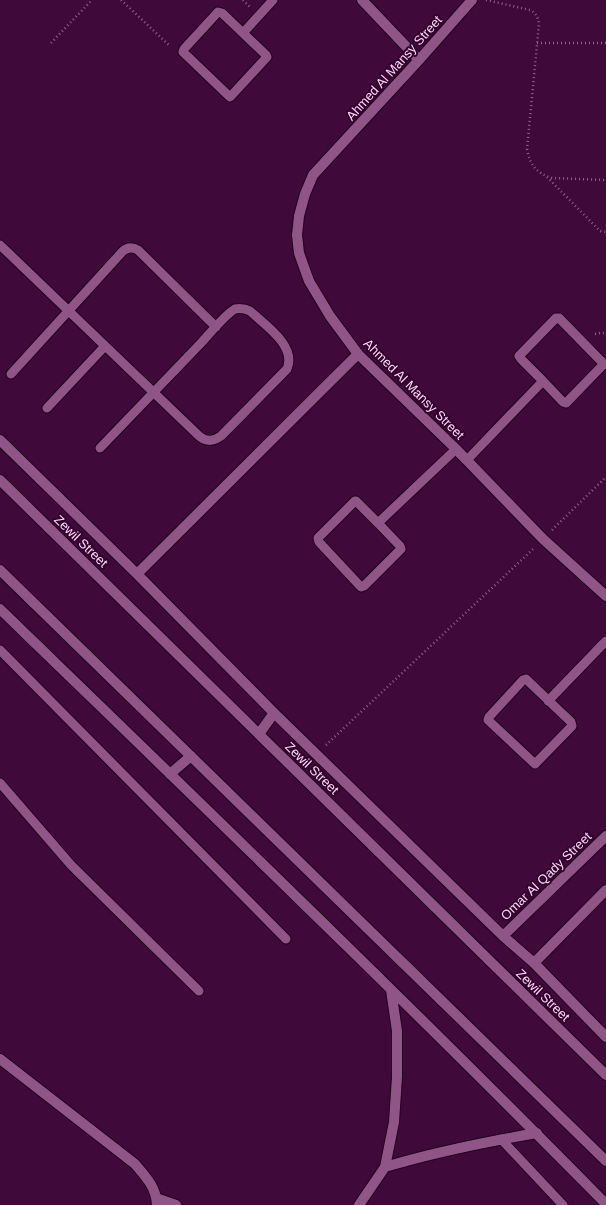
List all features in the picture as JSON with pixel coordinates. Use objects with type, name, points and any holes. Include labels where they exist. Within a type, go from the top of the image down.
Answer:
[{"type":"street","points":[[362,0],[419,60]]},
{"type":"street","name":"Ahmed Al Mansy Street","points":[[472,0],[313,175],[305,194],[299,216],[297,235],[299,253],[309,280],[330,316],[358,354],[456,449],[543,539],[606,596]]},
{"type":"street","points":[[137,574],[358,354]]},
{"type":"street","points":[[0,440],[137,574],[274,713],[503,936],[534,964],[606,1037]]},
{"type":"street","name":"Zewil Street","points":[[0,480],[606,1075]]},
{"type":"street","points":[[0,570],[606,1161]]},
{"type":"street","points":[[0,609],[537,1133],[606,1204]]},
{"type":"street","points":[[259,734],[274,713]]},
{"type":"street","points":[[170,774],[191,756]]},
{"type":"street","name":"Omar Al Qady Street","points":[[503,936],[606,836]]},
{"type":"street","points":[[534,964],[606,890]]},
{"type":"street","points":[[359,1205],[385,1167],[394,1122],[397,1077],[397,1031],[390,990]]},
{"type":"street","points":[[0,1059],[135,1164],[148,1179],[156,1202],[176,1205]]},
{"type":"street","points":[[385,1167],[431,1154],[537,1133]]},
{"type":"lane","points":[[243,33],[273,0]]},
{"type":"lane","points":[[219,12],[222,13],[243,33],[266,54],[267,57],[230,97],[183,52],[184,49],[219,12]]},
{"type":"lane","points":[[0,245],[68,311],[154,392],[202,438],[206,440],[217,439],[221,436],[287,369],[289,354],[281,341],[250,311],[246,309],[236,309],[231,312],[216,328],[154,392],[100,448]]},
{"type":"lane","points":[[11,374],[127,248],[138,250],[216,328]]},
{"type":"lane","points":[[556,318],[559,318],[602,362],[603,365],[566,403],[563,402],[543,381],[521,359],[520,356],[556,318]]},
{"type":"lane","points":[[47,408],[105,346]]},
{"type":"lane","points":[[467,460],[543,381]]},
{"type":"lane","points":[[378,523],[456,449]]},
{"type":"lane","points":[[355,501],[378,523],[400,546],[401,549],[364,586],[361,587],[319,542],[318,538],[355,501]]},
{"type":"lane","points":[[548,701],[606,641]]},
{"type":"lane","points":[[0,650],[286,939]]},
{"type":"lane","points":[[524,680],[527,680],[548,701],[571,722],[572,726],[536,764],[534,764],[489,721],[488,718],[524,680]]},
{"type":"lane","points":[[0,783],[71,865],[199,991]]},
{"type":"lane","points":[[501,1139],[563,1205]]},
{"type":"path","points":[[51,43],[92,0]]},
{"type":"path","points":[[121,0],[176,52],[183,52]]},
{"type":"path","points":[[486,0],[530,10],[538,19],[539,24],[527,150],[531,163],[537,171],[552,178],[606,180]]},
{"type":"path","points":[[537,43],[606,43]]},
{"type":"path","points":[[546,176],[600,231],[606,232]]},
{"type":"path","points":[[317,754],[606,478]]}]
